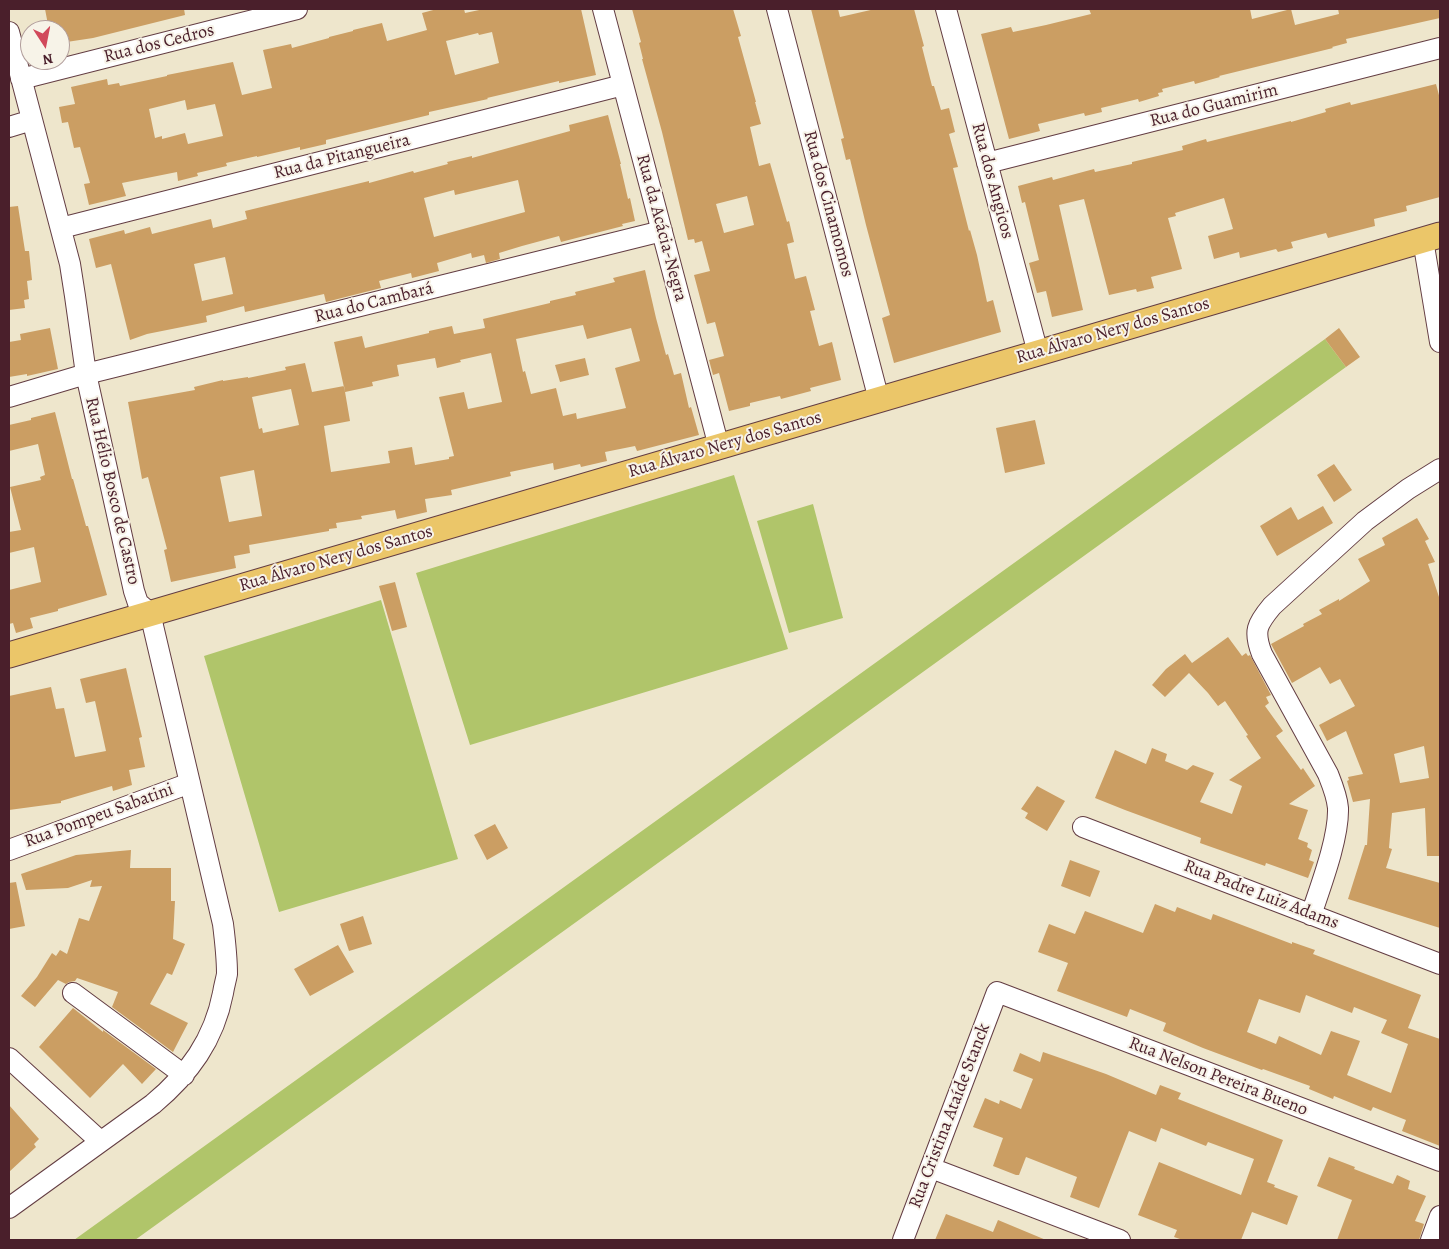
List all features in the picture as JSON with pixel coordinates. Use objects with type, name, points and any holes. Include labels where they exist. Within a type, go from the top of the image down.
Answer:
[{"type":"main road","name":"Rua Álvaro Nery dos Santos","points":[[9,655],[1432,238]]},
{"type":"street","name":"Rua dos Cedros","points":[[21,79],[297,9]]},
{"type":"street","name":"Rua da Acácia-Negra","points":[[603,9],[719,447]]},
{"type":"street","name":"Rua dos Cinamomos","points":[[777,9],[879,400]]},
{"type":"street","name":"Rua dos Angicos","points":[[953,10],[987,163],[1038,353]]},
{"type":"street","name":"Rua Hélio Bosco de Castro","points":[[9,32],[70,264],[86,374],[134,591],[138,603],[150,613],[223,924],[226,949],[226,975],[220,1008],[200,1054],[184,1075],[153,1104],[9,1208]]},
{"type":"street","name":"Rua do Guamirim","points":[[987,163],[1440,48]]},
{"type":"street","name":"Rua da Pitangueira","points":[[61,228],[623,85]]},
{"type":"street","points":[[9,127],[32,120]]},
{"type":"street","name":"Rua do Cambará","points":[[9,396],[86,374],[662,232]]},
{"type":"street","points":[[1432,238],[1440,342]]},
{"type":"street","points":[[1312,915],[1337,825],[1338,807],[1328,774],[1256,641],[1258,627],[1272,606],[1366,521],[1400,494],[1440,469]]},
{"type":"street","name":"Rua Pompeu Sabatini","points":[[9,850],[190,783]]},
{"type":"street","name":"Rua Padre Luiz Adams","points":[[1083,827],[1440,964]]},
{"type":"street","name":"Rua Nelson Pereira Bueno","points":[[997,992],[1440,1161]]},
{"type":"street","name":"Rua Cristina Ataíde Stanck","points":[[903,1240],[997,992]]},
{"type":"street","points":[[73,993],[184,1075]]},
{"type":"street","points":[[9,1058],[100,1141]]},
{"type":"street","points":[[931,1168],[1120,1240]]},
{"type":"street","points":[[1431,1240],[1440,1216]]},
{"type":"green space","points":[[1325,339],[1346,367],[135,1240],[74,1240]]},
{"type":"green space","points":[[734,475],[788,649],[470,745],[416,573]]},
{"type":"green space","points":[[813,504],[843,618],[789,633],[757,521]]},
{"type":"green space","points":[[381,600],[458,859],[279,912],[204,656]]},
{"type":"building","points":[[45,9],[184,9],[185,15],[93,38],[70,41],[70,20],[47,20]]},
{"type":"building","points":[[437,9],[464,9],[465,13],[484,9],[581,9],[596,75],[559,83],[559,81],[429,112],[429,115],[326,140],[326,144],[300,150],[300,147],[226,163],[227,166],[197,173],[198,176],[178,181],[177,172],[122,183],[126,196],[89,205],[84,184],[90,183],[80,147],[74,148],[68,122],[62,123],[59,107],[75,104],[71,87],[107,79],[108,85],[119,83],[120,86],[233,62],[242,95],[272,88],[263,50],[291,44],[292,48],[382,23],[387,41],[427,30],[422,13]],"holes":[[[492,32],[499,63],[455,75],[446,41],[478,33],[479,35]],[[185,100],[187,110],[215,104],[223,136],[188,144],[185,133],[162,139],[162,136],[155,138],[149,109]]]},
{"type":"building","points":[[632,9],[733,9],[741,36],[738,37],[761,124],[750,127],[759,166],[770,163],[794,242],[787,244],[795,279],[806,276],[815,310],[810,311],[819,346],[832,342],[841,380],[810,388],[811,391],[781,399],[780,396],[750,403],[750,406],[729,411],[719,373],[713,375],[709,360],[724,356],[715,322],[707,324],[694,275],[710,271],[702,241],[695,243],[694,239],[688,240],[642,59],[639,43],[641,42]],"holes":[[[747,196],[754,225],[724,233],[716,204]]]},
{"type":"building","points":[[811,9],[838,9],[840,17],[875,9],[914,9],[932,86],[934,86],[941,110],[949,108],[955,132],[949,134],[958,167],[953,168],[977,255],[987,302],[993,300],[1001,332],[894,363],[882,318],[890,315],[850,159],[846,160],[841,139],[844,138]]},
{"type":"building","points":[[1089,9],[1250,9],[1252,19],[1291,9],[1295,25],[1339,14],[1338,9],[1440,9],[1440,18],[1346,39],[1347,43],[1333,48],[1219,76],[1195,84],[1194,81],[1162,89],[1163,92],[1158,93],[1159,96],[1139,102],[1138,99],[1101,108],[1102,112],[1085,116],[1084,113],[1038,124],[1040,131],[1009,139],[981,34],[1011,27],[1013,32],[1046,25],[1091,14]]},
{"type":"building","points":[[1436,84],[1440,99],[1440,197],[1406,206],[1407,211],[1374,219],[1375,226],[1328,238],[1326,233],[1291,242],[1293,248],[1278,252],[1276,249],[1240,258],[1239,252],[1214,259],[1208,236],[1233,229],[1224,198],[1175,213],[1176,216],[1168,218],[1182,269],[1151,277],[1154,288],[1137,292],[1136,289],[1109,295],[1084,199],[1059,205],[1083,310],[1052,317],[1046,291],[1037,293],[1029,263],[1039,260],[1025,202],[1022,203],[1018,186],[1052,177],[1053,180],[1094,169],[1095,172],[1132,164],[1132,162],[1183,150],[1182,146],[1206,139],[1207,142],[1291,122],[1326,112],[1325,109],[1350,102],[1351,105]]},
{"type":"building","points":[[608,115],[635,221],[622,224],[623,226],[561,242],[559,236],[522,246],[499,253],[500,259],[486,263],[484,255],[472,258],[471,253],[437,263],[439,271],[412,278],[411,273],[379,281],[381,288],[326,302],[324,294],[245,312],[244,306],[206,316],[207,322],[147,334],[130,340],[111,264],[96,268],[89,239],[124,230],[125,234],[150,227],[152,234],[211,219],[213,228],[247,219],[245,211],[413,171],[414,173],[472,156],[472,158],[570,131],[569,125]],"holes":[[[518,180],[525,212],[434,237],[424,198],[454,190],[455,195]],[[225,257],[233,294],[202,301],[194,264]]]},
{"type":"building","points":[[18,206],[25,251],[29,251],[32,280],[27,281],[29,299],[24,300],[25,308],[9,310],[9,207]]},
{"type":"building","points":[[645,270],[666,355],[668,354],[674,375],[681,373],[689,408],[691,407],[699,435],[637,451],[635,446],[605,452],[607,461],[581,467],[580,464],[554,470],[553,463],[510,472],[511,476],[451,490],[452,495],[425,499],[427,512],[397,519],[395,510],[361,516],[362,519],[336,523],[337,528],[329,529],[329,531],[249,545],[250,553],[234,556],[236,568],[171,582],[164,550],[167,549],[148,477],[142,479],[128,402],[195,390],[194,387],[223,380],[248,378],[286,370],[285,367],[305,363],[312,392],[344,386],[334,342],[362,336],[365,348],[452,326],[454,334],[485,328],[483,319],[550,303],[550,301],[576,295],[575,292],[615,282],[613,278]],"holes":[[[583,325],[587,339],[631,328],[640,361],[615,368],[626,408],[577,419],[576,413],[563,416],[556,388],[531,394],[525,371],[523,372],[516,339]],[[491,353],[502,402],[468,409],[464,392],[439,397],[454,456],[449,457],[449,459],[415,465],[412,447],[388,451],[390,463],[331,472],[324,426],[350,421],[345,392],[373,386],[372,382],[399,376],[397,365],[435,358],[437,368],[461,362],[460,360]],[[291,389],[299,425],[263,433],[262,428],[259,429],[252,397]],[[254,470],[262,516],[229,522],[220,477]]]},
{"type":"building","points":[[50,328],[58,369],[27,376],[27,374],[9,377],[9,342],[21,340],[20,334]]},
{"type":"building","points":[[1339,328],[1360,357],[1346,367],[1325,339]]},
{"type":"building","points":[[585,358],[589,375],[560,382],[555,365]]},
{"type":"building","points":[[55,412],[72,479],[86,526],[88,526],[107,595],[30,618],[33,628],[16,633],[13,623],[9,624],[9,590],[41,582],[34,547],[9,553],[9,532],[21,530],[10,487],[41,480],[40,477],[45,475],[38,444],[9,451],[9,425]]},
{"type":"building","points":[[1035,420],[1045,464],[1005,473],[996,428]]},
{"type":"building","points":[[1334,464],[1352,490],[1334,502],[1317,475]]},
{"type":"building","points":[[1323,506],[1333,523],[1277,556],[1260,526],[1291,507],[1298,520]]},
{"type":"building","points":[[1417,518],[1429,539],[1425,541],[1435,562],[1428,564],[1440,600],[1440,856],[1427,856],[1425,808],[1392,813],[1389,848],[1392,849],[1386,868],[1440,883],[1440,928],[1348,899],[1365,845],[1367,845],[1370,799],[1353,802],[1347,781],[1349,780],[1348,777],[1363,774],[1346,731],[1327,741],[1319,725],[1355,706],[1340,679],[1330,684],[1320,667],[1292,683],[1271,644],[1322,614],[1319,610],[1339,599],[1339,601],[1370,581],[1358,559],[1385,545],[1382,538]],"holes":[[[1424,746],[1429,778],[1400,783],[1394,754]]]},
{"type":"building","points":[[395,582],[407,627],[392,631],[379,586]]},
{"type":"building","points":[[1228,637],[1242,656],[1246,653],[1248,656],[1250,655],[1271,695],[1266,697],[1269,703],[1265,706],[1283,731],[1276,736],[1301,770],[1303,768],[1315,786],[1289,804],[1308,810],[1298,839],[1308,843],[1307,847],[1312,850],[1309,860],[1314,862],[1308,878],[1266,863],[1265,866],[1200,843],[1201,838],[1095,798],[1115,750],[1146,764],[1152,748],[1167,754],[1165,761],[1187,770],[1193,765],[1214,773],[1200,802],[1232,814],[1242,786],[1229,780],[1261,758],[1246,736],[1248,735],[1225,701],[1218,706],[1189,673],[1165,697],[1152,685],[1166,669],[1185,654],[1192,663]]},
{"type":"building","points":[[126,668],[142,737],[139,738],[145,767],[129,770],[132,785],[113,791],[112,786],[61,801],[61,803],[9,810],[9,696],[51,687],[56,709],[64,708],[75,757],[106,751],[95,701],[86,703],[80,679]]},
{"type":"building","points":[[1037,786],[1065,801],[1047,831],[1025,818],[1028,813],[1021,809]]},
{"type":"building","points":[[495,824],[508,848],[487,860],[474,835]]},
{"type":"building","points":[[131,850],[130,868],[171,868],[171,901],[175,901],[173,939],[185,944],[172,975],[167,973],[150,1004],[188,1023],[173,1052],[112,1007],[118,992],[77,978],[75,981],[66,984],[58,980],[35,1007],[21,996],[37,977],[52,953],[56,956],[60,950],[67,954],[79,918],[89,921],[102,886],[90,887],[92,880],[68,888],[26,890],[21,874],[76,855]]},
{"type":"building","points":[[1070,860],[1100,871],[1090,897],[1061,886]]},
{"type":"building","points":[[16,882],[25,926],[9,929],[9,883]]},
{"type":"building","points":[[1155,904],[1175,912],[1177,907],[1211,920],[1213,914],[1292,944],[1292,942],[1315,950],[1313,954],[1421,995],[1408,1028],[1440,1039],[1440,1146],[1402,1131],[1406,1120],[1373,1107],[1371,1111],[1334,1096],[1333,1099],[1309,1089],[1310,1086],[1203,1048],[1163,1031],[1166,1023],[1130,1009],[1127,1017],[1057,991],[1068,963],[1038,952],[1049,924],[1075,934],[1085,911],[1143,933]],"holes":[[[1306,995],[1352,1013],[1354,1007],[1387,1020],[1381,1033],[1408,1044],[1391,1093],[1347,1075],[1360,1041],[1331,1031],[1321,1055],[1279,1036],[1276,1044],[1247,1032],[1259,999],[1300,1013]]]},
{"type":"building","points":[[363,916],[372,944],[349,951],[340,924]]},
{"type":"building","points":[[338,945],[354,972],[310,996],[294,969]]},
{"type":"building","points":[[73,1008],[103,1032],[103,1030],[156,1069],[142,1084],[123,1064],[90,1098],[39,1047]]},
{"type":"building","points":[[1043,1052],[1106,1074],[1156,1095],[1160,1085],[1181,1093],[1178,1099],[1283,1140],[1267,1182],[1275,1185],[1274,1187],[1298,1196],[1287,1225],[1252,1212],[1241,1240],[1183,1240],[1174,1237],[1177,1230],[1138,1215],[1159,1162],[1241,1195],[1254,1159],[1208,1142],[1206,1146],[1161,1128],[1156,1142],[1129,1131],[1099,1208],[1070,1197],[1077,1177],[1026,1157],[1019,1175],[993,1166],[1003,1138],[973,1127],[985,1098],[999,1104],[1000,1100],[1021,1109],[1033,1079],[1013,1071],[1020,1053],[1040,1062]]},
{"type":"building","points":[[9,1105],[39,1139],[34,1144],[36,1147],[9,1172]]},
{"type":"building","points":[[1329,1157],[1393,1184],[1397,1175],[1410,1181],[1408,1189],[1426,1196],[1415,1221],[1424,1224],[1419,1240],[1337,1240],[1352,1200],[1317,1186]]},
{"type":"building","points":[[946,1214],[993,1232],[998,1220],[1046,1240],[935,1240]]}]
